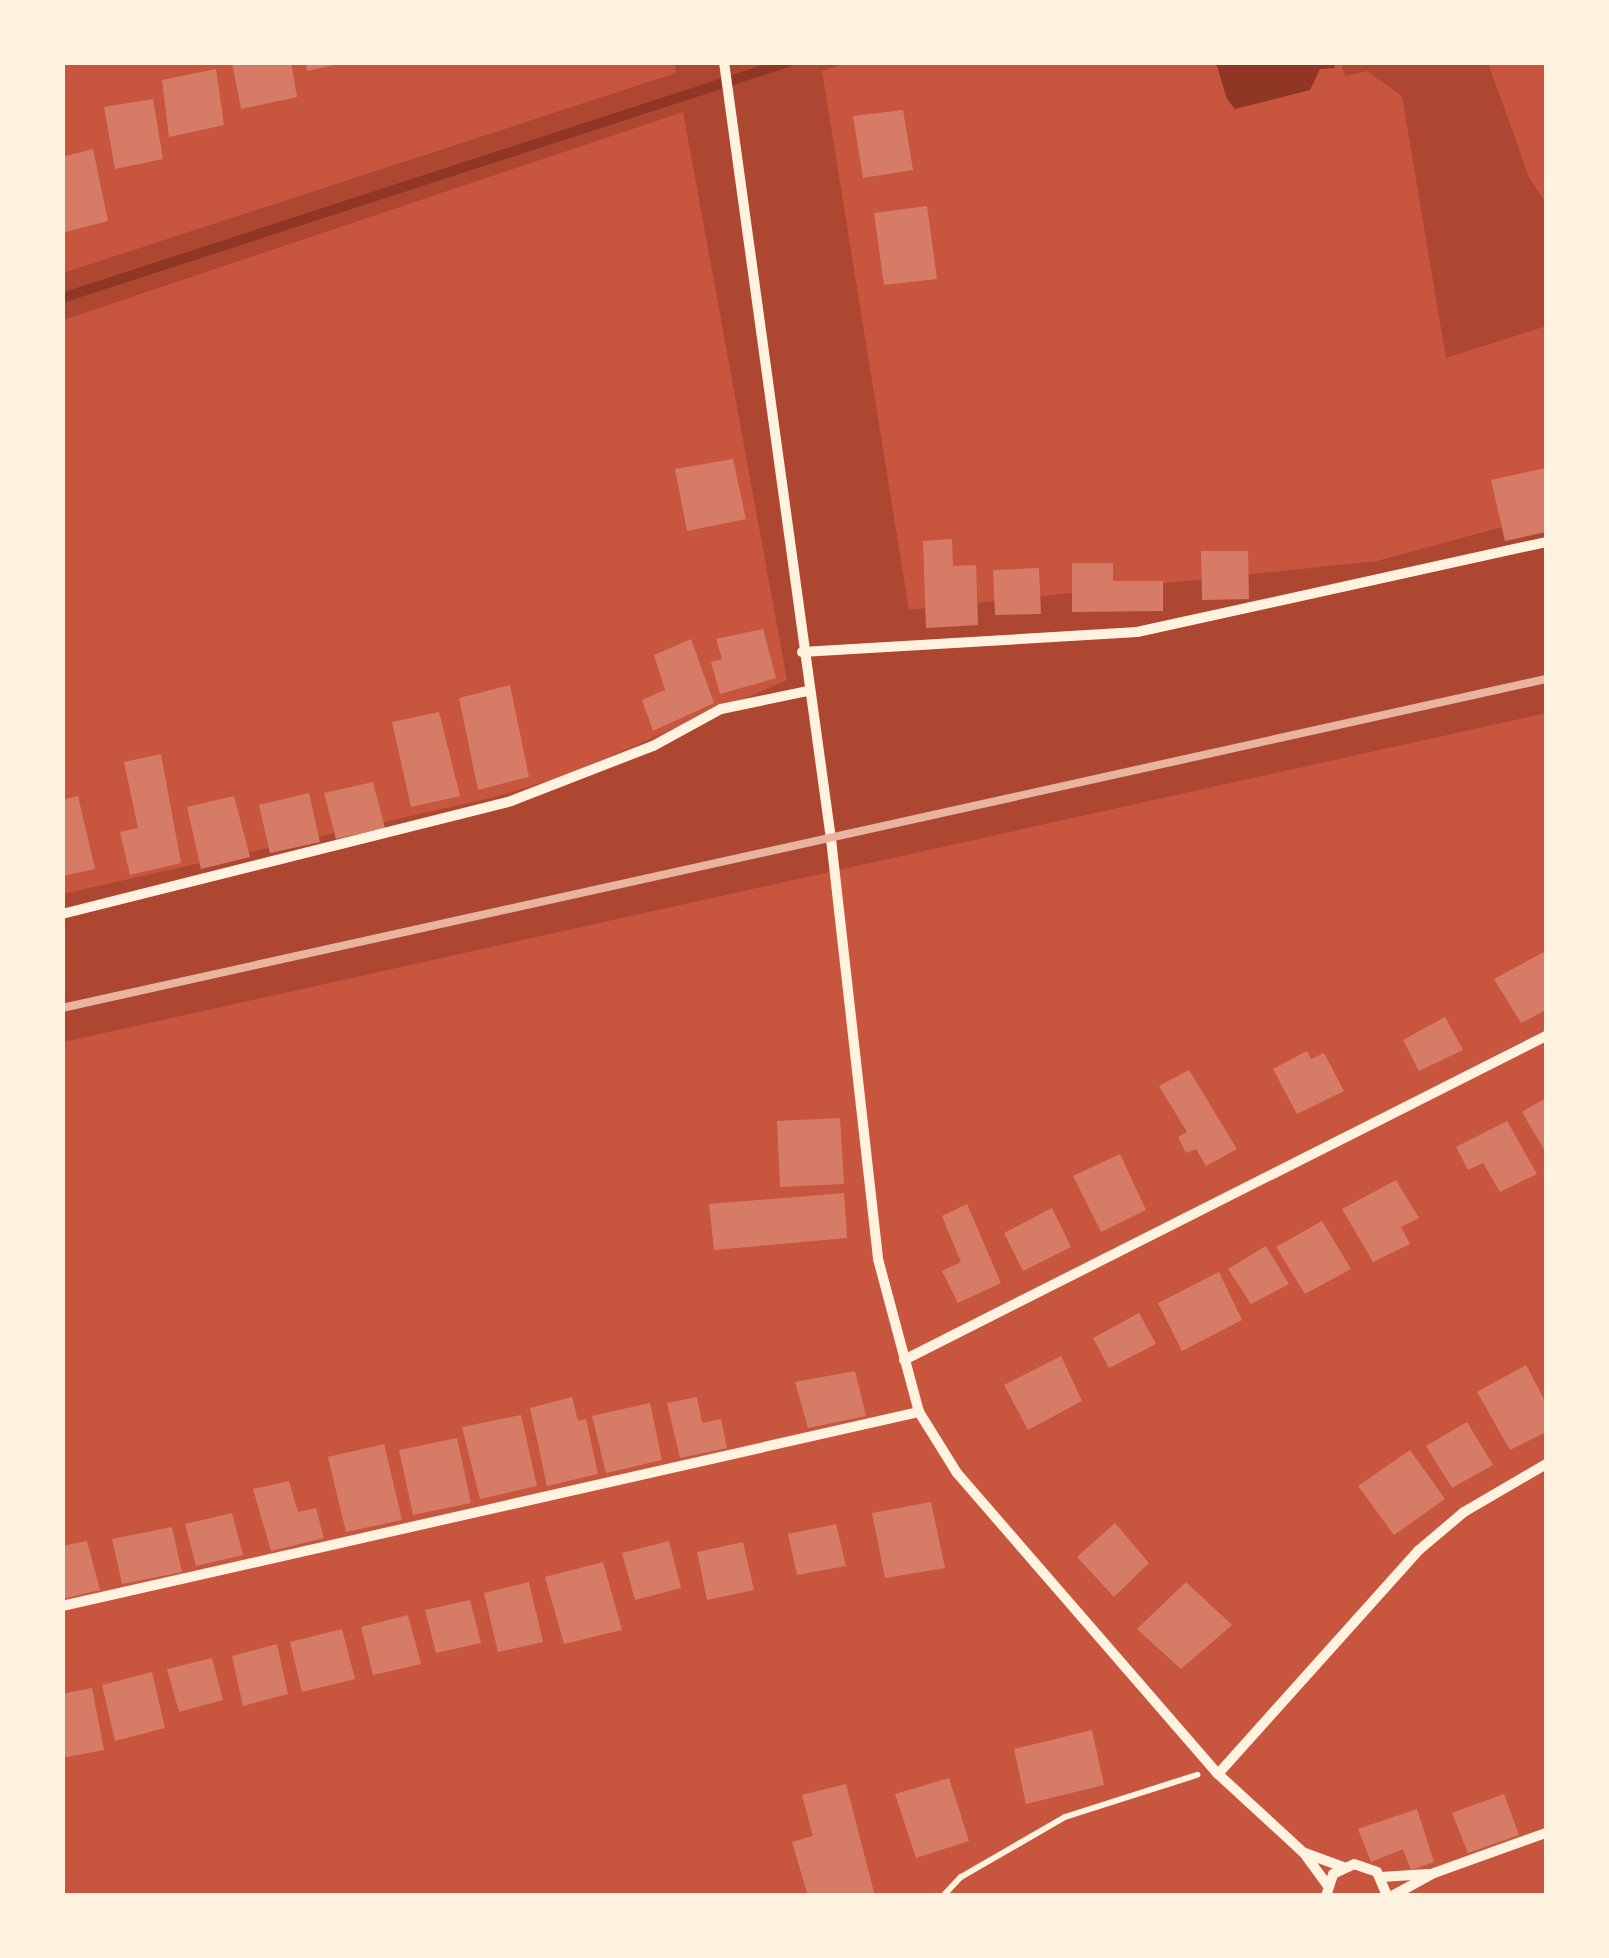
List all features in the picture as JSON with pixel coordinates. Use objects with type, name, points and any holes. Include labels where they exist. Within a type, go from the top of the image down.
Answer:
[{"type":"street","points":[[724,62],[830,840],[878,1258],[920,1412],[957,1473],[1218,1774],[1304,1852],[1327,1890],[1343,1867]]},
{"type":"street","points":[[802,652],[1136,632],[1546,542]]},
{"type":"street","points":[[62,914],[511,801],[653,746],[721,709],[808,691]]},
{"type":"street","points":[[904,1360],[1546,1036]]},
{"type":"street","points":[[62,1606],[920,1412]]},
{"type":"street","points":[[1218,1774],[1418,1550],[1464,1512],[1546,1464]]},
{"type":"street","points":[[1304,1852],[1343,1867],[1366,1865],[1381,1877],[1389,1896],[1434,1873],[1546,1833]]},
{"type":"street","points":[[1381,1877],[1434,1873]]},
{"type":"path","points":[[943,1896],[961,1877],[1065,1817],[1201,1774],[1218,1774]]},
{"type":"shaded area","points":[[675,63],[848,63],[822,71],[909,610],[1377,561],[1546,515],[1546,713],[63,1042],[62,894],[491,798],[562,777],[787,680],[683,112],[63,320],[63,273],[676,73]]},
{"type":"shaded area","points":[[1216,63],[1334,63],[1335,68],[1320,69],[1310,90],[1235,109],[1227,99]]},
{"type":"shaded area","points":[[1341,63],[1488,63],[1529,177],[1546,203],[1546,326],[1446,358],[1402,96],[1367,71],[1345,76]]},
{"type":"building","points":[[232,62],[291,62],[297,97],[241,109]]},
{"type":"building","points":[[306,62],[338,62],[338,64],[307,71]]},
{"type":"building","points":[[216,69],[224,125],[169,137],[162,80]]},
{"type":"building","points":[[153,99],[163,159],[115,169],[104,107]]},
{"type":"building","points":[[903,110],[913,170],[863,178],[853,116]]},
{"type":"building","points":[[93,149],[108,221],[62,233],[62,157]]},
{"type":"building","points":[[927,206],[937,279],[884,285],[874,213]]},
{"type":"building","points":[[733,459],[746,519],[687,531],[675,469]]},
{"type":"building","points":[[1546,468],[1546,532],[1505,541],[1491,480]]},
{"type":"building","points":[[952,539],[953,566],[976,565],[978,625],[926,628],[923,541]]},
{"type":"building","points":[[1201,551],[1248,551],[1249,599],[1202,600]]},
{"type":"building","points":[[1072,563],[1113,563],[1113,581],[1163,581],[1163,611],[1072,612]]},
{"type":"building","points":[[1039,568],[1041,614],[995,615],[993,570]]},
{"type":"building","points":[[763,629],[776,678],[720,694],[711,662],[722,659],[716,639]]},
{"type":"building","points":[[691,639],[714,703],[653,731],[642,700],[665,690],[654,655]]},
{"type":"building","points":[[510,685],[529,777],[478,790],[459,698]]},
{"type":"building","points":[[439,712],[460,796],[411,807],[392,722]]},
{"type":"building","points":[[161,754],[181,863],[130,875],[120,832],[138,828],[124,762]]},
{"type":"building","points":[[373,782],[385,828],[336,839],[324,793]]},
{"type":"building","points":[[309,793],[320,842],[270,853],[259,805]]},
{"type":"building","points":[[78,796],[95,869],[62,876],[62,800]]},
{"type":"building","points":[[234,796],[250,857],[201,869],[187,807]]},
{"type":"building","points":[[1546,951],[1546,1010],[1521,1023],[1494,979]]},
{"type":"building","points":[[1445,1017],[1463,1050],[1419,1071],[1403,1040]]},
{"type":"building","points":[[1307,1051],[1311,1059],[1324,1053],[1344,1091],[1297,1114],[1273,1069]]},
{"type":"building","points":[[1189,1070],[1237,1149],[1206,1166],[1196,1149],[1186,1153],[1178,1137],[1187,1132],[1159,1086]]},
{"type":"building","points":[[1546,1098],[1546,1153],[1522,1112]]},
{"type":"building","points":[[840,1118],[844,1184],[780,1187],[777,1121]]},
{"type":"building","points":[[1507,1121],[1537,1174],[1500,1192],[1483,1163],[1468,1170],[1456,1147]]},
{"type":"building","points":[[1120,1154],[1146,1210],[1101,1232],[1073,1176]]},
{"type":"building","points":[[1396,1180],[1419,1218],[1401,1227],[1410,1244],[1373,1262],[1342,1209]]},
{"type":"building","points":[[844,1193],[847,1238],[714,1250],[709,1204]]},
{"type":"building","points":[[967,1204],[1001,1283],[958,1303],[942,1271],[961,1262],[942,1216]]},
{"type":"building","points":[[1052,1208],[1071,1247],[1023,1271],[1004,1233]]},
{"type":"building","points":[[1322,1221],[1351,1269],[1305,1294],[1276,1247]]},
{"type":"building","points":[[1266,1246],[1289,1284],[1251,1304],[1228,1269]]},
{"type":"building","points":[[1219,1272],[1242,1320],[1182,1351],[1158,1303]]},
{"type":"building","points":[[1139,1313],[1156,1344],[1109,1368],[1093,1338]]},
{"type":"building","points":[[1061,1356],[1082,1401],[1028,1430],[1004,1385]]},
{"type":"building","points":[[1526,1365],[1546,1403],[1546,1432],[1510,1450],[1477,1392]]},
{"type":"building","points":[[855,1371],[866,1416],[808,1428],[795,1382]]},
{"type":"building","points":[[572,1397],[578,1421],[586,1419],[598,1474],[547,1486],[530,1408]]},
{"type":"building","points":[[697,1397],[702,1423],[721,1419],[727,1448],[680,1458],[667,1403]]},
{"type":"building","points":[[650,1403],[662,1460],[606,1473],[592,1416]]},
{"type":"building","points":[[521,1415],[537,1486],[480,1499],[462,1427]]},
{"type":"building","points":[[1467,1422],[1493,1465],[1452,1488],[1426,1446]]},
{"type":"building","points":[[457,1438],[471,1503],[413,1515],[399,1450]]},
{"type":"building","points":[[384,1444],[402,1520],[346,1532],[328,1457]]},
{"type":"building","points":[[1410,1450],[1445,1499],[1394,1535],[1358,1486]]},
{"type":"building","points":[[289,1481],[298,1512],[316,1508],[324,1538],[271,1551],[253,1489]]},
{"type":"building","points":[[931,1502],[945,1568],[885,1578],[872,1513]]},
{"type":"building","points":[[232,1513],[243,1555],[196,1566],[185,1524]]},
{"type":"building","points":[[1115,1523],[1149,1563],[1114,1597],[1077,1557]]},
{"type":"building","points":[[836,1524],[846,1566],[797,1575],[788,1534]]},
{"type":"building","points":[[172,1527],[182,1572],[122,1584],[112,1539]]},
{"type":"building","points":[[87,1541],[100,1590],[62,1599],[62,1546]]},
{"type":"building","points":[[669,1541],[681,1588],[635,1600],[622,1553]]},
{"type":"building","points":[[743,1542],[754,1590],[707,1600],[697,1552]]},
{"type":"building","points":[[603,1562],[622,1630],[564,1644],[545,1577]]},
{"type":"building","points":[[529,1582],[543,1642],[498,1652],[484,1593]]},
{"type":"building","points":[[1186,1582],[1232,1625],[1181,1669],[1137,1629]]},
{"type":"building","points":[[470,1600],[481,1643],[436,1653],[425,1610]]},
{"type":"building","points":[[408,1615],[421,1664],[373,1675],[361,1627]]},
{"type":"building","points":[[342,1629],[355,1679],[302,1692],[290,1642]]},
{"type":"building","points":[[277,1644],[288,1694],[243,1706],[232,1656]]},
{"type":"building","points":[[212,1658],[223,1700],[179,1712],[167,1669]]},
{"type":"building","points":[[152,1672],[165,1728],[115,1741],[102,1685]]},
{"type":"building","points":[[92,1688],[104,1750],[62,1758],[62,1694]]},
{"type":"building","points":[[1092,1730],[1104,1785],[1026,1804],[1014,1749]]},
{"type":"building","points":[[949,1778],[969,1841],[916,1858],[895,1794]]},
{"type":"building","points":[[846,1784],[875,1896],[808,1896],[792,1842],[813,1836],[802,1795]]},
{"type":"building","points":[[1504,1794],[1519,1835],[1468,1853],[1452,1813]]},
{"type":"building","points":[[1417,1809],[1434,1862],[1411,1870],[1403,1849],[1371,1862],[1358,1829]]},
{"type":"waterway","points":[[62,298],[788,62]]},
{"type":"railway","points":[[62,1008],[1546,679]]}]
